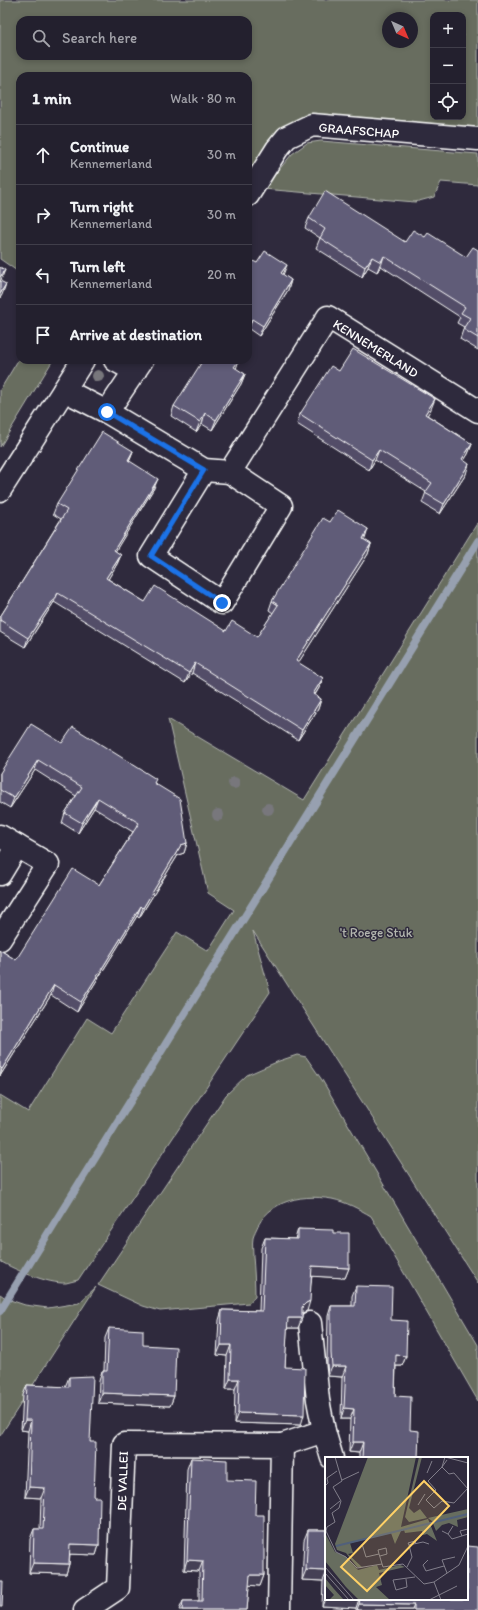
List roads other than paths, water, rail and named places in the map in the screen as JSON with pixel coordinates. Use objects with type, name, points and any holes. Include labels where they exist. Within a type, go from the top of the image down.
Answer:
[{"type":"street","name":"GRAAFSCHAP","points":[[252,188],[277,148],[287,137],[312,126],[478,139]]},
{"type":"street","name":"KENNEMERLAND","points":[[230,472],[328,317],[478,411]]},
{"type":"street","points":[[0,490],[80,364]]},
{"type":"street","points":[[107,412],[139,366]]},
{"type":"street","points":[[64,390],[107,412],[204,470],[230,472],[281,506],[222,603],[151,556],[204,470]]},
{"type":"street","points":[[0,874],[8,841],[48,864],[0,939]]},
{"type":"street","points":[[310,1322],[318,1400],[324,1431],[332,1457]]},
{"type":"street","name":"DE VALLEI","points":[[85,1610],[118,1588],[124,1444],[282,1445],[324,1431]]},
{"type":"street","points":[[279,1610],[282,1445]]},
{"type":"waterway","points":[[0,1311],[478,541]]},
{"type":"park label","name":"'t Roege Stuk","points":[[376,932]]}]
